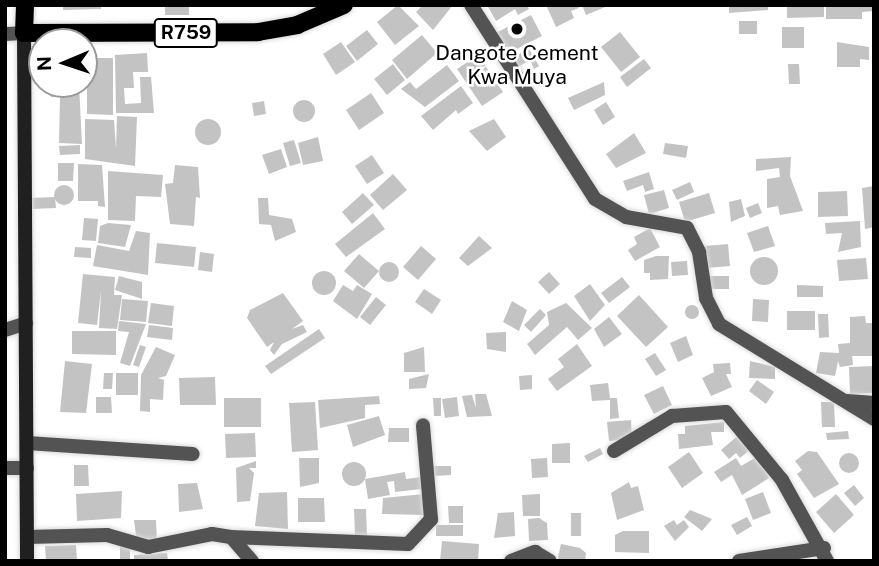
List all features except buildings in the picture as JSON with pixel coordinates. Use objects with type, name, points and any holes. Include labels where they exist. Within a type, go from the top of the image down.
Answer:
[{"type":"main road","points":[[25,5],[27,561]]},
{"type":"main road","name":"R759","points":[[24,33],[258,32],[297,25],[344,5]]},
{"type":"street","points":[[471,5],[595,199],[626,217],[687,228],[694,237],[706,298],[719,324],[874,419]]},
{"type":"street","points":[[5,34],[24,33]]},
{"type":"street","points":[[5,330],[26,323]]},
{"type":"street","points":[[843,400],[874,403]]},
{"type":"street","points":[[614,451],[672,416],[726,412],[768,459],[825,555],[739,561]]},
{"type":"street","points":[[27,537],[107,535],[148,547],[195,536],[408,544],[431,519],[423,425]]},
{"type":"street","points":[[27,443],[193,454]]},
{"type":"street","points":[[5,468],[27,468]]},
{"type":"street","points":[[231,537],[252,561]]},
{"type":"street","points":[[512,561],[535,552],[550,561]]},
{"type":"place","name":"Dangote Cement Kwa Muya","points":[[517,29]]}]
